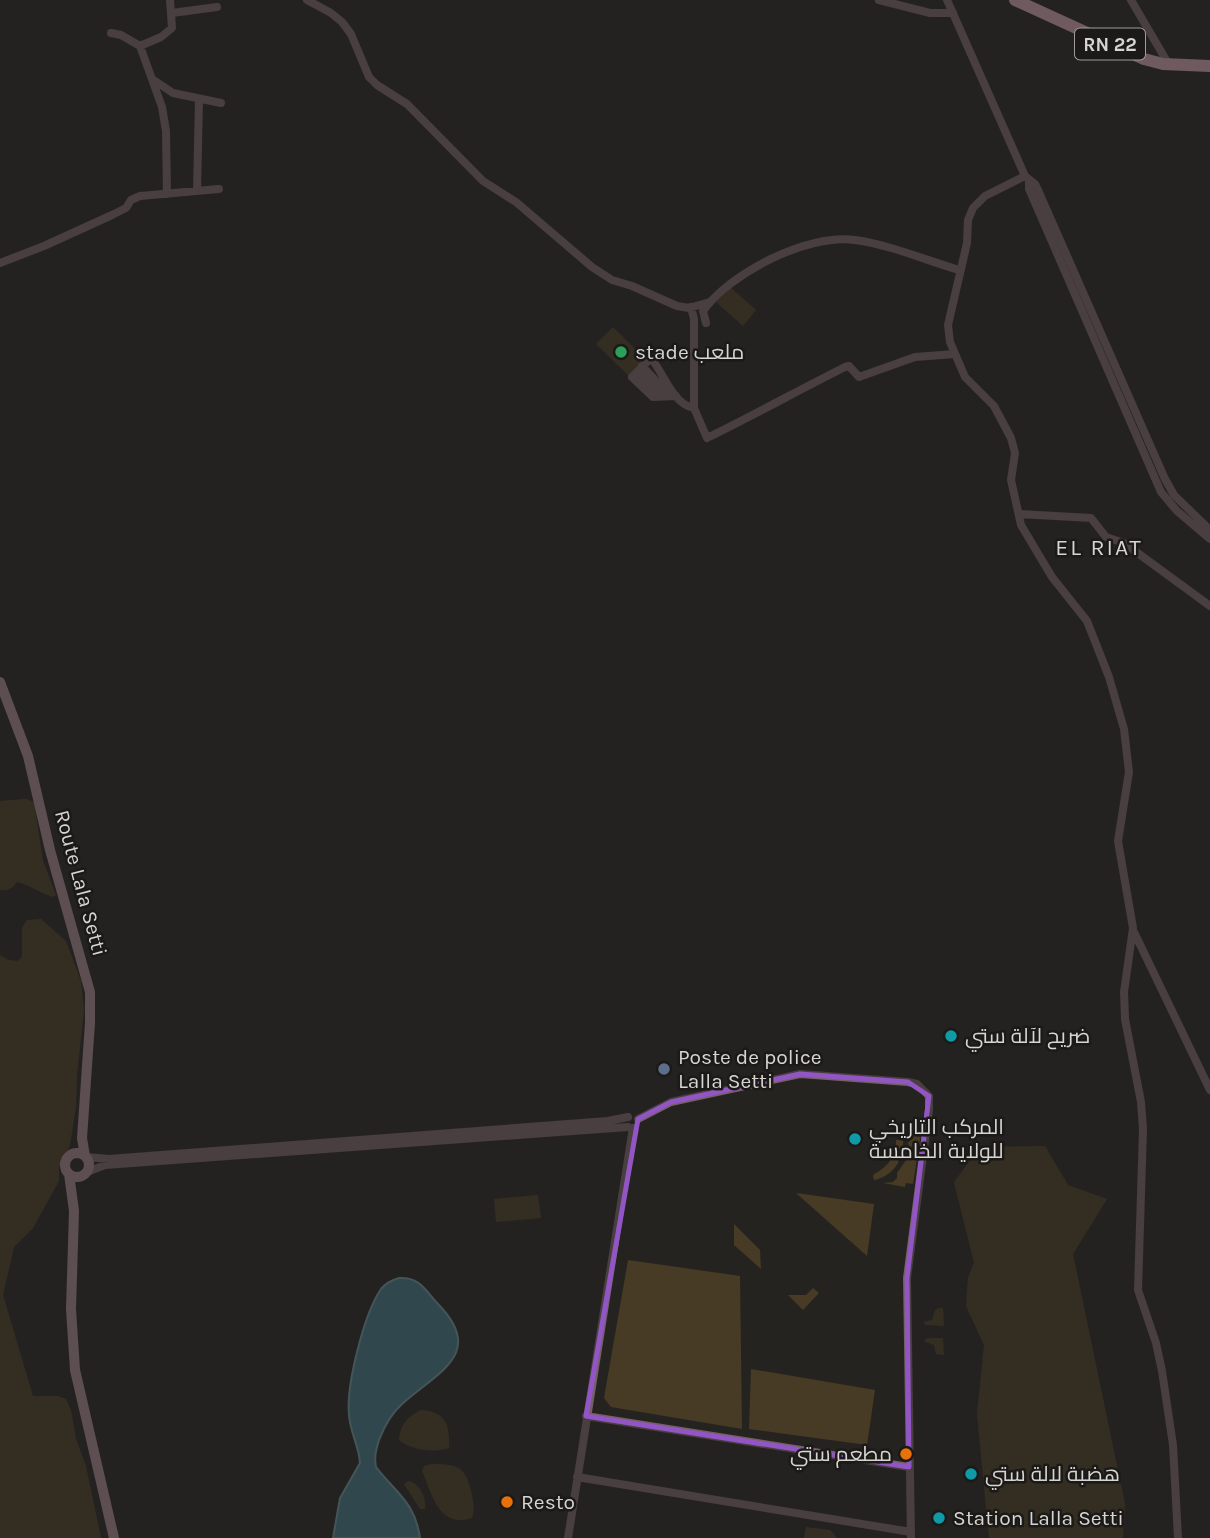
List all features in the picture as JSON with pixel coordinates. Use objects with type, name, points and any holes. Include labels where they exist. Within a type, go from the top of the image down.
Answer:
[{"type":"main road","name":"RN 22","points":[[1015,0],[1121,50],[1169,65],[1210,66]]},
{"type":"main road","name":"Route Lala Setti","points":[[0,682],[28,756],[50,850],[90,992],[85,1099]]},
{"type":"main road","points":[[85,1099],[77,1138],[66,1165],[74,1195],[71,1315],[75,1370],[114,1538]]},
{"type":"main road","points":[[74,1244],[80,1183],[89,1165],[82,1143],[85,1099]]},
{"type":"main road","points":[[70,1156],[78,1153],[85,1156]]},
{"type":"main road","points":[[69,1174],[76,1177],[86,1173]]},
{"type":"street","points":[[140,46],[161,37],[172,28],[170,0]]},
{"type":"street","points":[[307,0],[342,22],[351,34],[369,77],[377,85],[407,104],[483,181],[516,202],[592,267],[612,280],[677,306],[691,307],[710,302]]},
{"type":"street","points":[[879,0],[930,13],[953,13]]},
{"type":"street","points":[[949,0],[1161,492],[1177,511],[1210,539]]},
{"type":"street","points":[[1131,0],[1169,65]]},
{"type":"street","points":[[172,13],[217,7]]},
{"type":"street","points":[[111,33],[121,35],[140,46],[160,101],[166,131],[167,194]]},
{"type":"street","points":[[152,79],[173,93],[221,103]]},
{"type":"street","points":[[160,101],[173,93]]},
{"type":"street","points":[[197,191],[199,99]]},
{"type":"street","points":[[1027,178],[985,196],[973,208],[968,219],[967,243],[948,325],[955,354],[965,377],[993,406],[1011,438],[1015,453],[1011,480],[1021,525],[1052,577],[1087,621],[1109,677],[1124,729],[1129,772],[1118,841],[1133,928],[1210,1090]]},
{"type":"street","points":[[1027,178],[1038,190],[1165,479],[1174,495],[1210,530]]},
{"type":"street","points":[[0,263],[112,215],[140,196],[219,190]]},
{"type":"street","points":[[706,323],[704,312],[710,302],[741,276],[800,248],[829,241],[853,240],[959,270]]},
{"type":"street","points":[[691,307],[694,319],[694,408],[707,438],[759,412],[798,388],[845,366],[849,366],[859,377],[915,357],[955,354]]},
{"type":"street","points":[[669,396],[653,397],[632,377],[639,369],[669,396],[694,408]]},
{"type":"street","points":[[1019,514],[1091,519],[1106,537],[1124,543],[1210,606]]},
{"type":"street","points":[[1133,928],[1124,992],[1125,1019],[1141,1102],[1143,1129],[1138,1290],[1156,1343],[1162,1371],[1172,1445],[1178,1538]]},
{"type":"street","points":[[577,1477],[911,1535],[907,1278],[929,1096],[917,1084],[855,1076],[800,1074],[671,1102],[638,1119]]},
{"type":"street","points":[[85,1156],[109,1159],[608,1121],[634,1116],[638,1119]]},
{"type":"street","points":[[568,1538],[630,1128],[626,1122],[628,1117]]},
{"type":"street","points":[[86,1173],[109,1164],[630,1128],[637,1126],[638,1119]]},
{"type":"street","points":[[586,1416],[909,1467]]},
{"type":"highlighted area","points":[[800,1074],[908,1082],[929,1096],[907,1278],[909,1467],[586,1416],[638,1119],[671,1102]]},
{"type":"shaded area","points":[[730,287],[756,310],[743,326],[716,302]]},
{"type":"shaded area","name":"stade ملعب","points":[[613,327],[645,359],[629,376],[596,344]]},
{"type":"shaded area","points":[[26,799],[34,802],[43,861],[56,895],[53,897],[17,882],[10,889],[0,890],[0,801]]},
{"type":"shaded area","points":[[41,919],[66,941],[81,981],[84,1010],[76,1107],[70,1145],[59,1168],[59,1181],[33,1228],[14,1247],[3,1295],[33,1396],[58,1396],[66,1399],[71,1410],[101,1538],[0,1538],[0,955],[8,960],[18,961],[22,957],[22,928],[27,920]]},
{"type":"shaded area","points":[[923,1120],[913,1184],[906,1183],[905,1187],[883,1183],[893,1182],[897,1178],[897,1173],[911,1153],[908,1143],[914,1122]]},
{"type":"shaded area","points":[[903,1139],[902,1153],[896,1166],[887,1175],[874,1180],[873,1175],[893,1157],[896,1140]]},
{"type":"shaded area","points":[[1045,1146],[1068,1185],[1107,1199],[1073,1254],[1125,1504],[1123,1538],[989,1538],[977,1414],[984,1345],[966,1306],[968,1278],[974,1262],[954,1182],[981,1147]]},
{"type":"shaded area","points":[[796,1193],[874,1204],[867,1256]]},
{"type":"shaded area","points":[[538,1195],[541,1218],[496,1222],[494,1199]]},
{"type":"shaded area","points":[[734,1224],[760,1250],[761,1269],[734,1245]]},
{"type":"shaded area","points":[[628,1260],[740,1276],[742,1429],[611,1407],[604,1398]]},
{"type":"shaded area","points":[[813,1288],[819,1293],[803,1310],[788,1295],[806,1295]]},
{"type":"shaded area","points":[[943,1308],[944,1326],[925,1325],[924,1322],[932,1320],[935,1310]]},
{"type":"shaded area","points":[[927,1338],[943,1338],[944,1355],[936,1354],[934,1345],[924,1341]]},
{"type":"shaded area","points":[[751,1369],[875,1390],[867,1445],[749,1429]]},
{"type":"shaded area","points":[[421,1410],[436,1413],[445,1421],[449,1432],[449,1448],[423,1450],[399,1440],[405,1422]]},
{"type":"shaded area","points":[[424,1466],[455,1466],[464,1473],[472,1495],[472,1518],[452,1519],[438,1507],[422,1471]]},
{"type":"shaded area","points":[[409,1481],[422,1492],[425,1509],[420,1509],[404,1484]]},
{"type":"shaded area","points":[[806,1527],[830,1530],[837,1538],[804,1538]]},
{"type":"water","points":[[399,1278],[406,1278],[421,1285],[452,1321],[458,1336],[457,1349],[451,1361],[395,1412],[383,1430],[376,1450],[376,1467],[414,1515],[420,1538],[333,1538],[340,1498],[360,1463],[349,1415],[350,1386],[358,1350],[368,1315],[381,1289]]},
{"type":"place","name":"stade ملعب","points":[[621,352]]},
{"type":"place","name":"ضريح لآلة ستي","points":[[951,1036]]},
{"type":"place","name":"Poste de police Lalla Setti","points":[[664,1069]]},
{"type":"place","name":"المركب التاريخي للولاية الخامسة","points":[[855,1139]]},
{"type":"place","name":"مطعم ستي","points":[[906,1454]]},
{"type":"place","name":"هضبة لالة ستي","points":[[971,1474]]},
{"type":"place","name":"Resto","points":[[507,1502]]},
{"type":"place","name":"Station Lalla Setti","points":[[939,1518]]},
{"type":"district","name":"EL RIAT","points":[[1099,547]]}]
